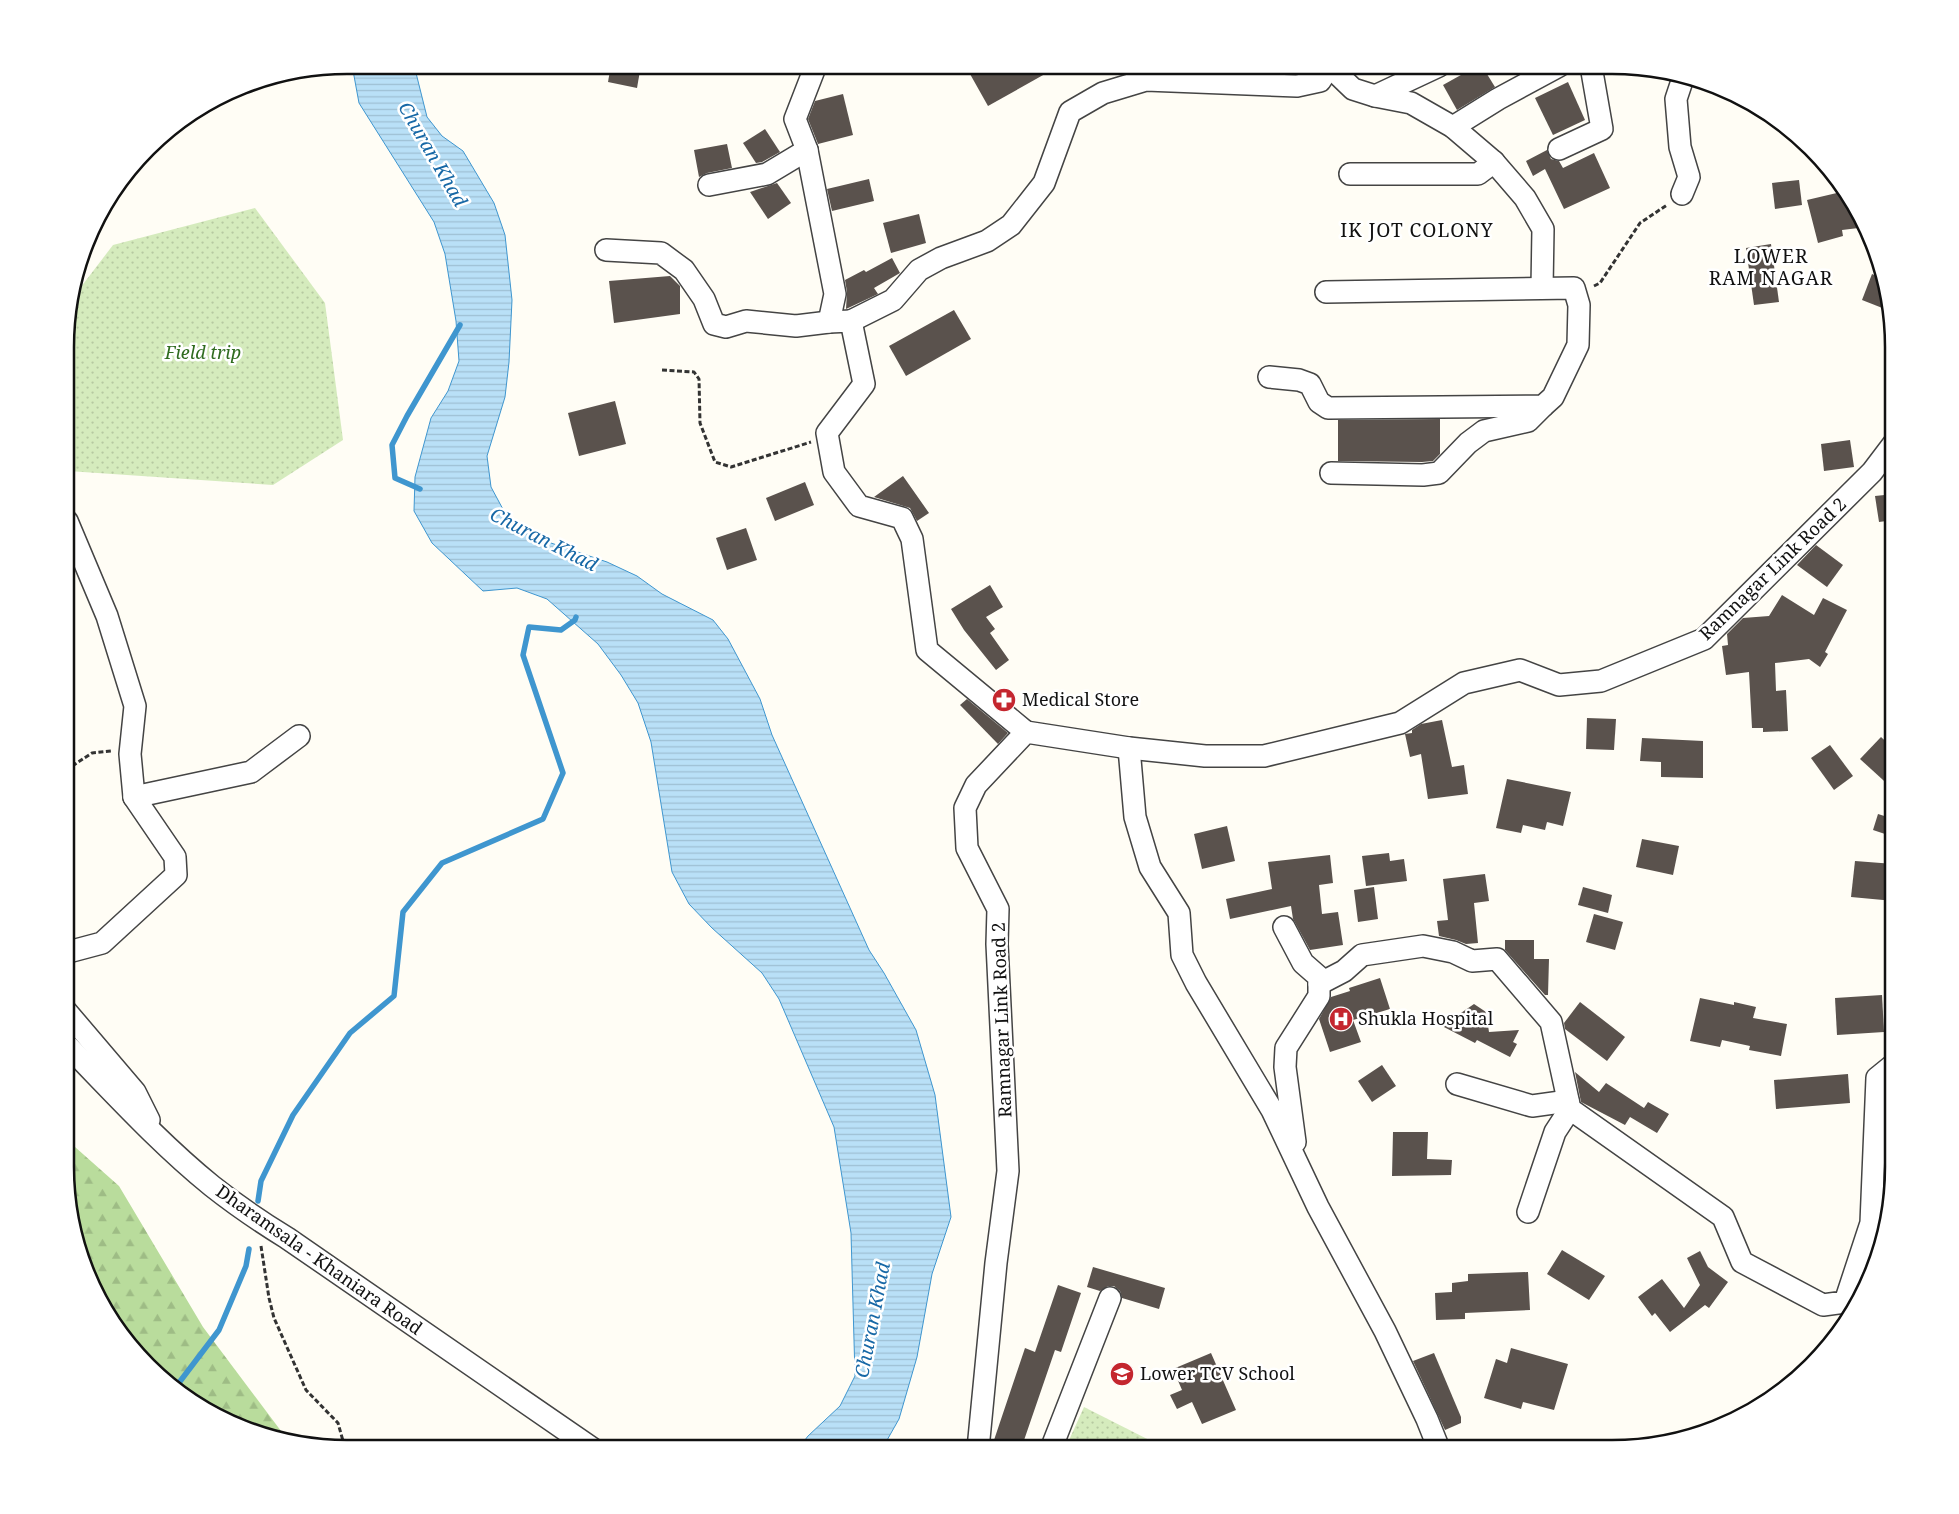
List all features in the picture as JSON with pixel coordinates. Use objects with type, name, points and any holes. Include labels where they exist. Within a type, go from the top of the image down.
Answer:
[{"type":"street","points":[[812,74],[795,118],[807,150],[836,294],[829,322]]},
{"type":"street","points":[[606,250],[661,253],[684,270],[704,299],[714,324],[726,327],[746,321],[796,326],[851,321],[893,300],[919,270],[941,258],[987,241],[1011,225],[1044,183],[1070,112],[1103,93],[1146,80],[1297,86],[1320,81],[1324,74]]},
{"type":"street","points":[[1337,74],[1353,89],[1375,96],[1411,103],[1454,126],[1494,162],[1525,198],[1543,229],[1542,288]]},
{"type":"street","points":[[1375,96],[1422,74]]},
{"type":"street","points":[[1454,126],[1498,98],[1544,74]]},
{"type":"street","points":[[1560,149],[1602,129],[1592,74]]},
{"type":"street","points":[[1681,83],[1676,99],[1680,147],[1689,177],[1682,194]]},
{"type":"street","points":[[709,185],[767,174],[807,150]]},
{"type":"street","points":[[1350,174],[1478,174],[1494,162]]},
{"type":"street","points":[[1326,292],[1574,288],[1579,305],[1578,344],[1553,397],[1528,421],[1484,431],[1468,443],[1439,473],[1423,475],[1331,473]]},
{"type":"street","points":[[851,321],[864,384],[828,433],[834,472],[859,506],[902,518],[912,540],[927,650],[1026,732]]},
{"type":"street","points":[[1269,377],[1299,380],[1310,384],[1319,402],[1328,408],[1544,406]]},
{"type":"street","name":"Ramnagar Link Road 2","points":[[979,1440],[996,1263],[1008,1172],[996,944],[998,909],[967,848],[965,808],[976,785],[1026,732],[1129,748],[1205,756],[1264,756],[1400,723],[1464,682],[1520,670],[1559,685],[1601,681],[1704,639],[1872,472],[1885,455]]},
{"type":"street","points":[[74,538],[107,616],[134,706],[130,754],[134,797],[175,857],[176,874],[102,943],[74,950]]},
{"type":"street","points":[[134,797],[251,772],[300,736]]},
{"type":"street","points":[[1129,748],[1135,817],[1150,867],[1179,913],[1182,955],[1196,984],[1272,1110],[1318,1207],[1385,1332],[1435,1440]]},
{"type":"street","points":[[1284,927],[1303,963],[1319,977],[1319,996],[1286,1048],[1285,1067],[1289,1106],[1298,1165]]},
{"type":"street","points":[[1319,984],[1344,971],[1362,955],[1406,948],[1423,946],[1453,952],[1472,961],[1497,959],[1551,1022],[1569,1105],[1555,1132],[1528,1212]]},
{"type":"street","points":[[74,1020],[135,1092],[158,1138]]},
{"type":"street","name":"Dharamsala - Khaniara Road","points":[[74,1052],[158,1138],[211,1185],[250,1214],[582,1440]]},
{"type":"street","points":[[1457,1084],[1532,1106],[1569,1105],[1723,1216],[1742,1262],[1823,1305],[1845,1302],[1870,1222],[1877,1078],[1885,1072]]},
{"type":"street","points":[[1055,1440],[1110,1298]]},
{"type":"path","points":[[1574,288],[1588,288],[1600,283],[1640,223],[1682,194]]},
{"type":"path","points":[[662,370],[694,372],[699,379],[700,423],[715,462],[731,467],[810,442],[828,433]]},
{"type":"path","points":[[74,765],[92,754],[113,751],[130,754]]},
{"type":"path","points":[[250,1214],[262,1248],[269,1298],[274,1318],[306,1390],[338,1423],[343,1440]]},
{"type":"green space","name":"Field trip","points":[[255,208],[325,303],[343,440],[273,485],[74,471],[74,329],[76,311],[80,288],[113,245]]},
{"type":"green space","points":[[74,1146],[119,1186],[203,1327],[282,1432],[259,1426],[210,1404],[167,1372],[130,1333],[110,1304],[88,1255],[76,1203]]},
{"type":"green space","points":[[1084,1407],[1149,1440],[1069,1440]]},
{"type":"water","points":[[354,74],[416,74],[427,117],[442,136],[463,151],[494,203],[505,235],[512,300],[505,397],[487,456],[491,487],[505,513],[527,531],[551,543],[607,562],[637,576],[662,594],[713,620],[728,639],[760,699],[772,735],[869,950],[916,1030],[935,1095],[951,1217],[932,1274],[917,1357],[899,1419],[887,1440],[805,1440],[840,1406],[855,1376],[851,1233],[834,1127],[779,999],[762,973],[712,928],[689,904],[672,872],[651,742],[638,703],[621,675],[598,644],[547,599],[517,588],[483,591],[432,543],[414,511],[415,477],[431,418],[448,391],[459,361],[456,321],[445,254],[434,222],[359,103]]},
{"type":"building","points":[[609,74],[639,74],[637,88],[608,82]]},
{"type":"building","points":[[970,74],[1045,74],[988,106]]},
{"type":"building","points":[[1463,74],[1487,74],[1495,87],[1457,110],[1443,85]]},
{"type":"building","points":[[1568,82],[1585,120],[1553,135],[1535,98]]},
{"type":"building","points":[[843,94],[853,135],[818,144],[808,119],[815,101]]},
{"type":"building","points":[[765,129],[780,152],[762,162],[756,163],[743,143]]},
{"type":"building","points":[[727,144],[732,168],[707,173],[699,177],[694,150]]},
{"type":"building","points":[[1547,150],[1551,159],[1559,161],[1563,168],[1594,153],[1610,188],[1564,209],[1545,169],[1533,176],[1526,161]]},
{"type":"building","points":[[869,179],[874,201],[832,211],[827,189]]},
{"type":"building","points":[[1799,180],[1802,205],[1775,209],[1772,183]]},
{"type":"building","points":[[777,183],[791,203],[768,219],[750,192]]},
{"type":"building","points":[[1837,193],[1858,228],[1842,230],[1843,236],[1818,243],[1807,200]]},
{"type":"building","points":[[919,214],[926,243],[891,253],[883,223]]},
{"type":"building","points":[[1771,244],[1779,302],[1754,305],[1746,248]]},
{"type":"building","points":[[892,258],[900,273],[874,288],[878,294],[846,309],[847,292],[845,280],[864,270],[866,272]]},
{"type":"building","points":[[1872,274],[1876,276],[1882,308],[1862,300]]},
{"type":"building","points":[[670,276],[680,286],[680,314],[614,323],[609,281]]},
{"type":"building","points":[[954,310],[971,339],[906,376],[889,346]]},
{"type":"building","points":[[615,401],[626,444],[579,456],[568,413]]},
{"type":"building","points":[[1440,419],[1440,454],[1433,461],[1338,461],[1338,420]]},
{"type":"building","points":[[1850,440],[1854,467],[1824,471],[1821,444]]},
{"type":"building","points":[[903,476],[929,513],[917,521],[910,508],[874,497]]},
{"type":"building","points":[[805,482],[814,505],[775,521],[766,498]]},
{"type":"building","points":[[1885,495],[1885,521],[1879,522],[1875,496]]},
{"type":"building","points":[[746,528],[757,560],[727,570],[716,538]]},
{"type":"building","points":[[1816,545],[1843,565],[1827,587],[1797,565]]},
{"type":"building","points":[[990,585],[1003,607],[986,617],[995,629],[990,633],[1009,660],[996,670],[964,630],[951,609]]},
{"type":"building","points":[[1782,595],[1814,615],[1823,598],[1847,610],[1825,652],[1828,654],[1820,667],[1809,659],[1775,663],[1776,691],[1786,690],[1788,731],[1763,732],[1763,728],[1752,728],[1749,672],[1726,675],[1722,646],[1728,645],[1727,634],[1743,618],[1769,616]]},
{"type":"building","points":[[967,699],[1008,733],[998,744],[960,705]]},
{"type":"building","points":[[1587,718],[1616,719],[1614,750],[1586,749]]},
{"type":"building","points":[[1442,720],[1452,767],[1464,765],[1468,794],[1428,799],[1421,754],[1410,757],[1405,734],[1412,733],[1412,730],[1421,724]]},
{"type":"building","points":[[1881,737],[1885,741],[1885,782],[1860,759]]},
{"type":"building","points":[[1642,738],[1703,741],[1703,778],[1661,777],[1661,762],[1640,761]]},
{"type":"building","points":[[1830,745],[1853,776],[1834,790],[1811,758]]},
{"type":"building","points":[[1507,779],[1571,792],[1563,826],[1547,822],[1545,830],[1523,825],[1521,833],[1496,828]]},
{"type":"building","points":[[1878,814],[1885,816],[1885,834],[1873,830]]},
{"type":"building","points":[[1227,826],[1235,861],[1202,869],[1194,834]]},
{"type":"building","points":[[1642,839],[1679,846],[1673,875],[1636,867]]},
{"type":"building","points":[[1389,853],[1390,861],[1404,859],[1407,881],[1366,886],[1362,856]]},
{"type":"building","points":[[1330,855],[1333,883],[1319,885],[1322,914],[1338,912],[1343,945],[1310,950],[1293,919],[1291,906],[1230,919],[1226,899],[1272,889],[1268,862]]},
{"type":"building","points":[[1855,861],[1885,863],[1885,900],[1851,897]]},
{"type":"building","points":[[1485,874],[1489,901],[1474,903],[1478,943],[1466,944],[1439,936],[1437,921],[1448,920],[1443,879]]},
{"type":"building","points":[[1374,887],[1378,919],[1358,922],[1354,890]]},
{"type":"building","points":[[1583,887],[1612,895],[1608,913],[1578,905]]},
{"type":"building","points":[[1594,914],[1623,922],[1615,950],[1586,942]]},
{"type":"building","points":[[1505,940],[1534,940],[1534,959],[1549,959],[1548,995],[1545,995],[1505,950]]},
{"type":"building","points":[[1380,978],[1390,1009],[1353,1020],[1361,1042],[1330,1052],[1319,1019],[1331,997],[1350,991],[1349,988]]},
{"type":"building","points":[[1882,995],[1884,1032],[1837,1035],[1835,998]]},
{"type":"building","points":[[1700,998],[1734,1005],[1734,1002],[1756,1007],[1753,1018],[1787,1024],[1781,1056],[1749,1050],[1750,1046],[1722,1040],[1720,1047],[1690,1041]]},
{"type":"building","points":[[1580,1002],[1625,1037],[1607,1061],[1565,1029],[1564,1023]]},
{"type":"building","points":[[1474,1004],[1486,1012],[1489,1032],[1519,1030],[1513,1042],[1517,1044],[1510,1057],[1477,1040],[1475,1043],[1442,1026]]},
{"type":"building","points":[[1382,1065],[1396,1086],[1372,1102],[1358,1081]]},
{"type":"building","points":[[1575,1072],[1599,1092],[1606,1083],[1644,1108],[1648,1102],[1669,1114],[1657,1133],[1630,1117],[1625,1125],[1581,1102]]},
{"type":"building","points":[[1848,1074],[1850,1103],[1776,1109],[1774,1080]]},
{"type":"building","points":[[1393,1132],[1428,1132],[1427,1159],[1452,1160],[1451,1175],[1392,1176]]},
{"type":"building","points":[[1562,1250],[1605,1276],[1589,1300],[1547,1274]]},
{"type":"building","points":[[1700,1251],[1708,1267],[1728,1282],[1709,1308],[1705,1305],[1670,1332],[1655,1313],[1652,1316],[1638,1297],[1662,1279],[1684,1308],[1700,1285],[1687,1258]]},
{"type":"building","points":[[1093,1267],[1165,1288],[1159,1309],[1122,1298],[1120,1291],[1114,1286],[1108,1286],[1100,1291],[1087,1287]]},
{"type":"building","points":[[1528,1272],[1530,1310],[1465,1313],[1465,1319],[1436,1320],[1435,1293],[1452,1292],[1452,1283],[1468,1281],[1468,1274]]},
{"type":"building","points":[[1058,1285],[1081,1293],[1061,1352],[1055,1350],[1024,1440],[994,1440],[1025,1348],[1035,1352]]},
{"type":"building","points":[[1511,1348],[1568,1364],[1554,1410],[1523,1402],[1521,1409],[1484,1398],[1496,1359],[1507,1363]]},
{"type":"building","points":[[1211,1353],[1236,1410],[1202,1424],[1192,1402],[1177,1409],[1170,1395],[1182,1390],[1173,1369]]},
{"type":"building","points":[[1434,1353],[1461,1417],[1461,1423],[1445,1430],[1413,1361]]},
{"type":"waterway","name":"Churan Khad","points":[[420,489],[395,478],[392,445],[460,325]]},
{"type":"waterway","points":[[258,1201],[261,1181],[293,1115],[350,1033],[394,996],[403,912],[442,863],[543,819],[563,773],[523,655],[529,627],[561,630],[575,620],[576,617]]},
{"type":"waterway","points":[[179,1382],[219,1330],[246,1266],[249,1249]]},
{"type":"place","name":"Medical Store","points":[[1004,700]]},
{"type":"place","name":"Shukla Hospital","points":[[1341,1019]]},
{"type":"place","name":"Lower TCV School","points":[[1122,1374]]},
{"type":"district","name":"IK JOT COLONY","points":[[1417,230]]},
{"type":"district","name":"LOWER RAM NAGAR","points":[[1771,267]]}]
